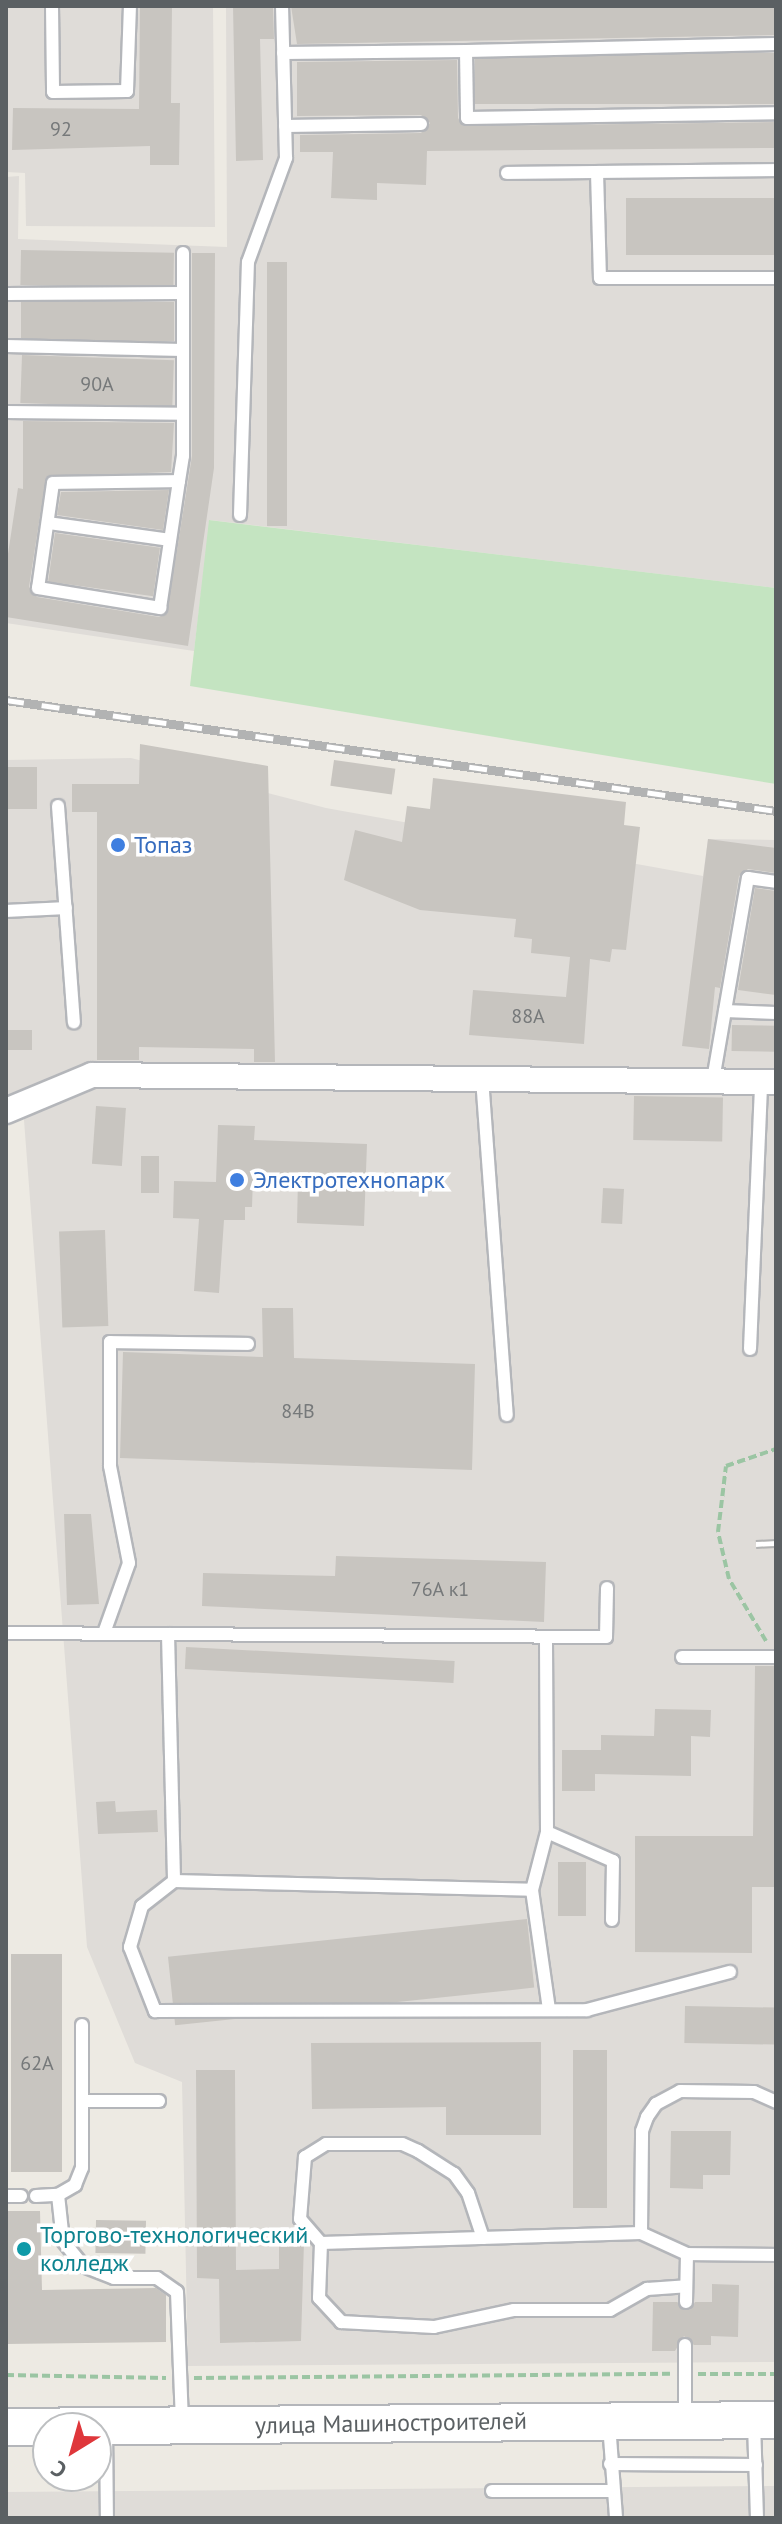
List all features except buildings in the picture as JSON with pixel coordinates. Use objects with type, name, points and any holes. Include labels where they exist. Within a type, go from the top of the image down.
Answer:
[{"type":"main road","name":"улица Машиностроителей","points":[[112,2426],[765,2420]]},
{"type":"main road","name":"улица Машиностроителей","points":[[6,2427],[32,2427]]},
{"type":"street","points":[[6,1111],[92,1075],[769,1082]]},
{"type":"lane","points":[[52,6],[53,92],[127,91],[130,6]]},
{"type":"lane","points":[[240,515],[248,262],[286,158],[282,6]]},
{"type":"lane","points":[[283,53],[776,44]]},
{"type":"lane","points":[[466,51],[467,118],[776,113]]},
{"type":"lane","points":[[285,126],[421,124]]},
{"type":"lane","points":[[507,173],[776,170]]},
{"type":"lane","points":[[597,172],[600,278],[776,278]]},
{"type":"lane","points":[[179,481],[53,483],[38,588],[160,608],[179,481],[183,414],[183,253]]},
{"type":"lane","points":[[6,294],[183,293]]},
{"type":"lane","points":[[6,346],[183,350]]},
{"type":"lane","points":[[6,412],[183,414]]},
{"type":"lane","points":[[48,523],[170,540]]},
{"type":"lane","points":[[58,806],[74,1022]]},
{"type":"lane","points":[[713,1080],[748,878],[776,882]]},
{"type":"lane","points":[[6,911],[66,908]]},
{"type":"lane","points":[[725,1011],[776,1013]]},
{"type":"lane","points":[[482,1078],[507,1415]]},
{"type":"lane","points":[[750,1349],[769,1082]]},
{"type":"lane","points":[[104,1633],[129,1563],[110,1466],[110,1342],[248,1344]]},
{"type":"lane","points":[[6,1633],[606,1637],[607,1588]]},
{"type":"lane","points":[[168,1634],[174,1881]]},
{"type":"lane","points":[[546,1637],[547,1832],[532,1890],[549,2010]]},
{"type":"lane","points":[[682,1657],[776,1657]]},
{"type":"lane","points":[[547,1832],[613,1861],[612,1920]]},
{"type":"lane","points":[[532,1890],[174,1881],[142,1906],[130,1947],[155,2011],[587,2010],[730,1972]]},
{"type":"lane","points":[[36,2196],[58,2195],[75,2185],[82,2168],[82,2025]]},
{"type":"lane","points":[[641,2233],[642,2131],[656,2104],[680,2091],[754,2092],[776,2102]]},
{"type":"lane","points":[[82,2101],[159,2101]]},
{"type":"lane","points":[[483,2238],[468,2193],[437,2161],[402,2144],[326,2144],[305,2157],[300,2219],[321,2243],[319,2298],[331,2316],[352,2325],[434,2327],[514,2310],[610,2310],[647,2289],[686,2286]]},
{"type":"lane","points":[[58,2195],[63,2241],[83,2266],[114,2278],[157,2278],[177,2292],[182,2425]]},
{"type":"lane","points":[[6,2196],[21,2196]]},
{"type":"lane","points":[[321,2243],[641,2233],[687,2254],[776,2255]]},
{"type":"lane","points":[[686,2302],[687,2254]]},
{"type":"lane","points":[[685,2345],[685,2419]]},
{"type":"lane","points":[[609,2420],[611,2491],[616,2518]]},
{"type":"lane","points":[[757,2518],[756,2465],[765,2420]]},
{"type":"lane","points":[[610,2464],[756,2465]]},
{"type":"lane","points":[[492,2491],[611,2491]]},
{"type":"lane","points":[[107,2492],[107,2518]]},
{"type":"path","points":[[768,1644],[729,1579],[718,1532],[726,1466],[776,1449]]},
{"type":"path","points":[[6,2375],[182,2378],[776,2374]]},
{"type":"shaded area","points":[[6,6],[213,6],[215,227],[26,226],[25,173],[6,172]]},
{"type":"shaded area","points":[[226,6],[776,6],[776,588],[210,520],[194,651],[6,623],[6,177],[19,176],[18,239],[227,247]]},
{"type":"shaded area","points":[[131,758],[326,808],[703,876],[708,839],[776,840],[776,2362],[188,2366],[182,2082],[135,2063],[87,1947],[22,1094],[6,1095],[6,760]]},
{"type":"shaded area","points":[[776,2486],[776,2518],[6,2518],[6,2492]]},
{"type":"green space","points":[[209,520],[776,588],[776,784],[190,686]]},
{"type":"railway","points":[[6,700],[776,811]]},
{"type":"railway","points":[[756,1544],[776,1543]]},
{"type":"place","name":"Топаз","points":[[118,845]]},
{"type":"place","name":"Электротехнопарк","points":[[237,1180]]},
{"type":"place","name":"Торгово-технологический колледж","points":[[24,2249]]}]
